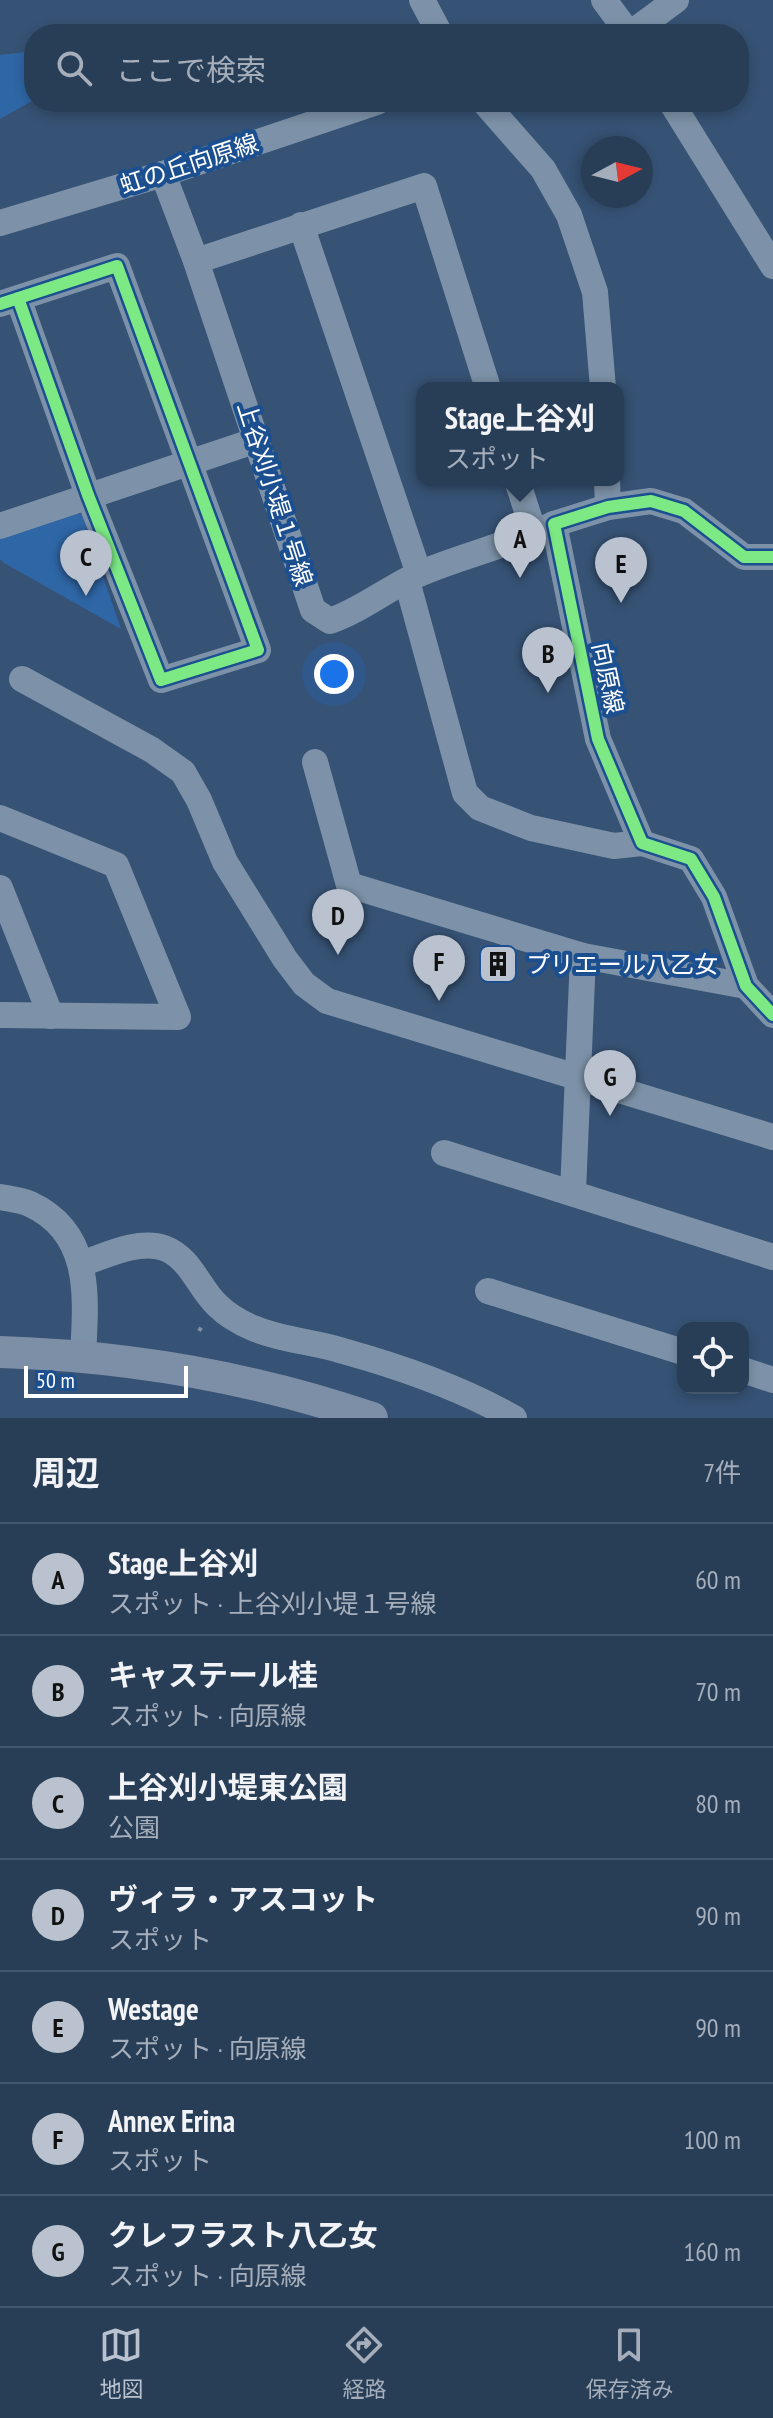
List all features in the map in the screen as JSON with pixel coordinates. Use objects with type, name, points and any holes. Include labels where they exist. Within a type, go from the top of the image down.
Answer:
[{"type":"main road","points":[[0,1352],[83,1356],[197,1372],[316,1399],[372,1418]]},
{"type":"street","points":[[422,0],[435,24]]},
{"type":"street","points":[[604,0],[622,24]]},
{"type":"street","points":[[644,24],[676,0]]},
{"type":"street","name":"虹の丘向原線","points":[[0,223],[163,174],[347,112]]},
{"type":"street","points":[[493,112],[543,169],[569,215],[595,292],[602,382]]},
{"type":"street","points":[[677,112],[773,266]]},
{"type":"street","name":"上谷刈小堤１号線","points":[[163,174],[196,261],[313,610],[330,621],[352,613],[413,577],[544,528]]},
{"type":"street","points":[[196,261],[424,186],[486,382]]},
{"type":"street","points":[[301,225],[413,577],[465,793],[480,808],[531,828],[614,846],[642,843],[691,859],[714,897],[746,986],[773,1015]]},
{"type":"street","points":[[117,266],[189,461],[258,650],[161,680],[9,301],[117,266]]},
{"type":"street","points":[[0,526],[257,440]]},
{"type":"street","name":"向原線","points":[[520,486],[544,528],[598,739],[642,843]]},
{"type":"street","points":[[607,486],[608,507]]},
{"type":"street","points":[[544,528],[608,507],[651,501],[684,511],[744,557],[773,557]]},
{"type":"street","points":[[22,679],[152,750],[183,772],[199,800],[225,862],[285,959],[304,984],[327,1001],[773,1137]]},
{"type":"street","points":[[315,762],[349,885],[583,956],[746,986]]},
{"type":"street","points":[[0,818],[116,865],[178,1017],[0,1015]]},
{"type":"street","points":[[0,888],[51,1016]]},
{"type":"street","points":[[573,1192],[583,956]]},
{"type":"street","points":[[444,1153],[773,1257]]},
{"type":"street","points":[[0,1197],[29,1204],[58,1222],[74,1245],[81,1264],[85,1311],[83,1356]]},
{"type":"street","points":[[81,1264],[139,1246],[163,1247],[190,1267],[217,1306],[255,1329],[342,1350],[431,1379],[490,1404],[514,1418]]},
{"type":"street","points":[[488,1291],[677,1350]]},
{"type":"street","points":[[749,1372],[773,1380]]},
{"type":"shaded area","points":[[24,52],[24,106],[0,119],[0,55]]},
{"type":"shaded area","points":[[68,508],[82,515],[121,629],[0,559],[0,534]]},
{"type":"cycle path","points":[[0,304],[117,266],[258,650],[161,680],[88,495],[18,298]]},
{"type":"cycle path","points":[[773,557],[744,557],[684,511],[651,501],[608,507],[554,524],[598,739],[642,843],[691,859],[714,897],[746,986],[773,1015]]},
{"type":"place","name":"Stage上谷刈","points":[[520,578]]},
{"type":"place","name":"上谷刈小堤東公園","points":[[86,596]]},
{"type":"place","name":"Westage","points":[[621,603]]},
{"type":"place","name":"キャステール桂","points":[[548,693]]},
{"type":"place","name":"ヴィラ・アスコット","points":[[338,955]]},
{"type":"place","name":"プリエール八乙女","points":[[498,964]]},
{"type":"place","name":"Annex Erina","points":[[439,1001]]},
{"type":"place","name":"クレフラスト八乙女","points":[[610,1116]]}]
